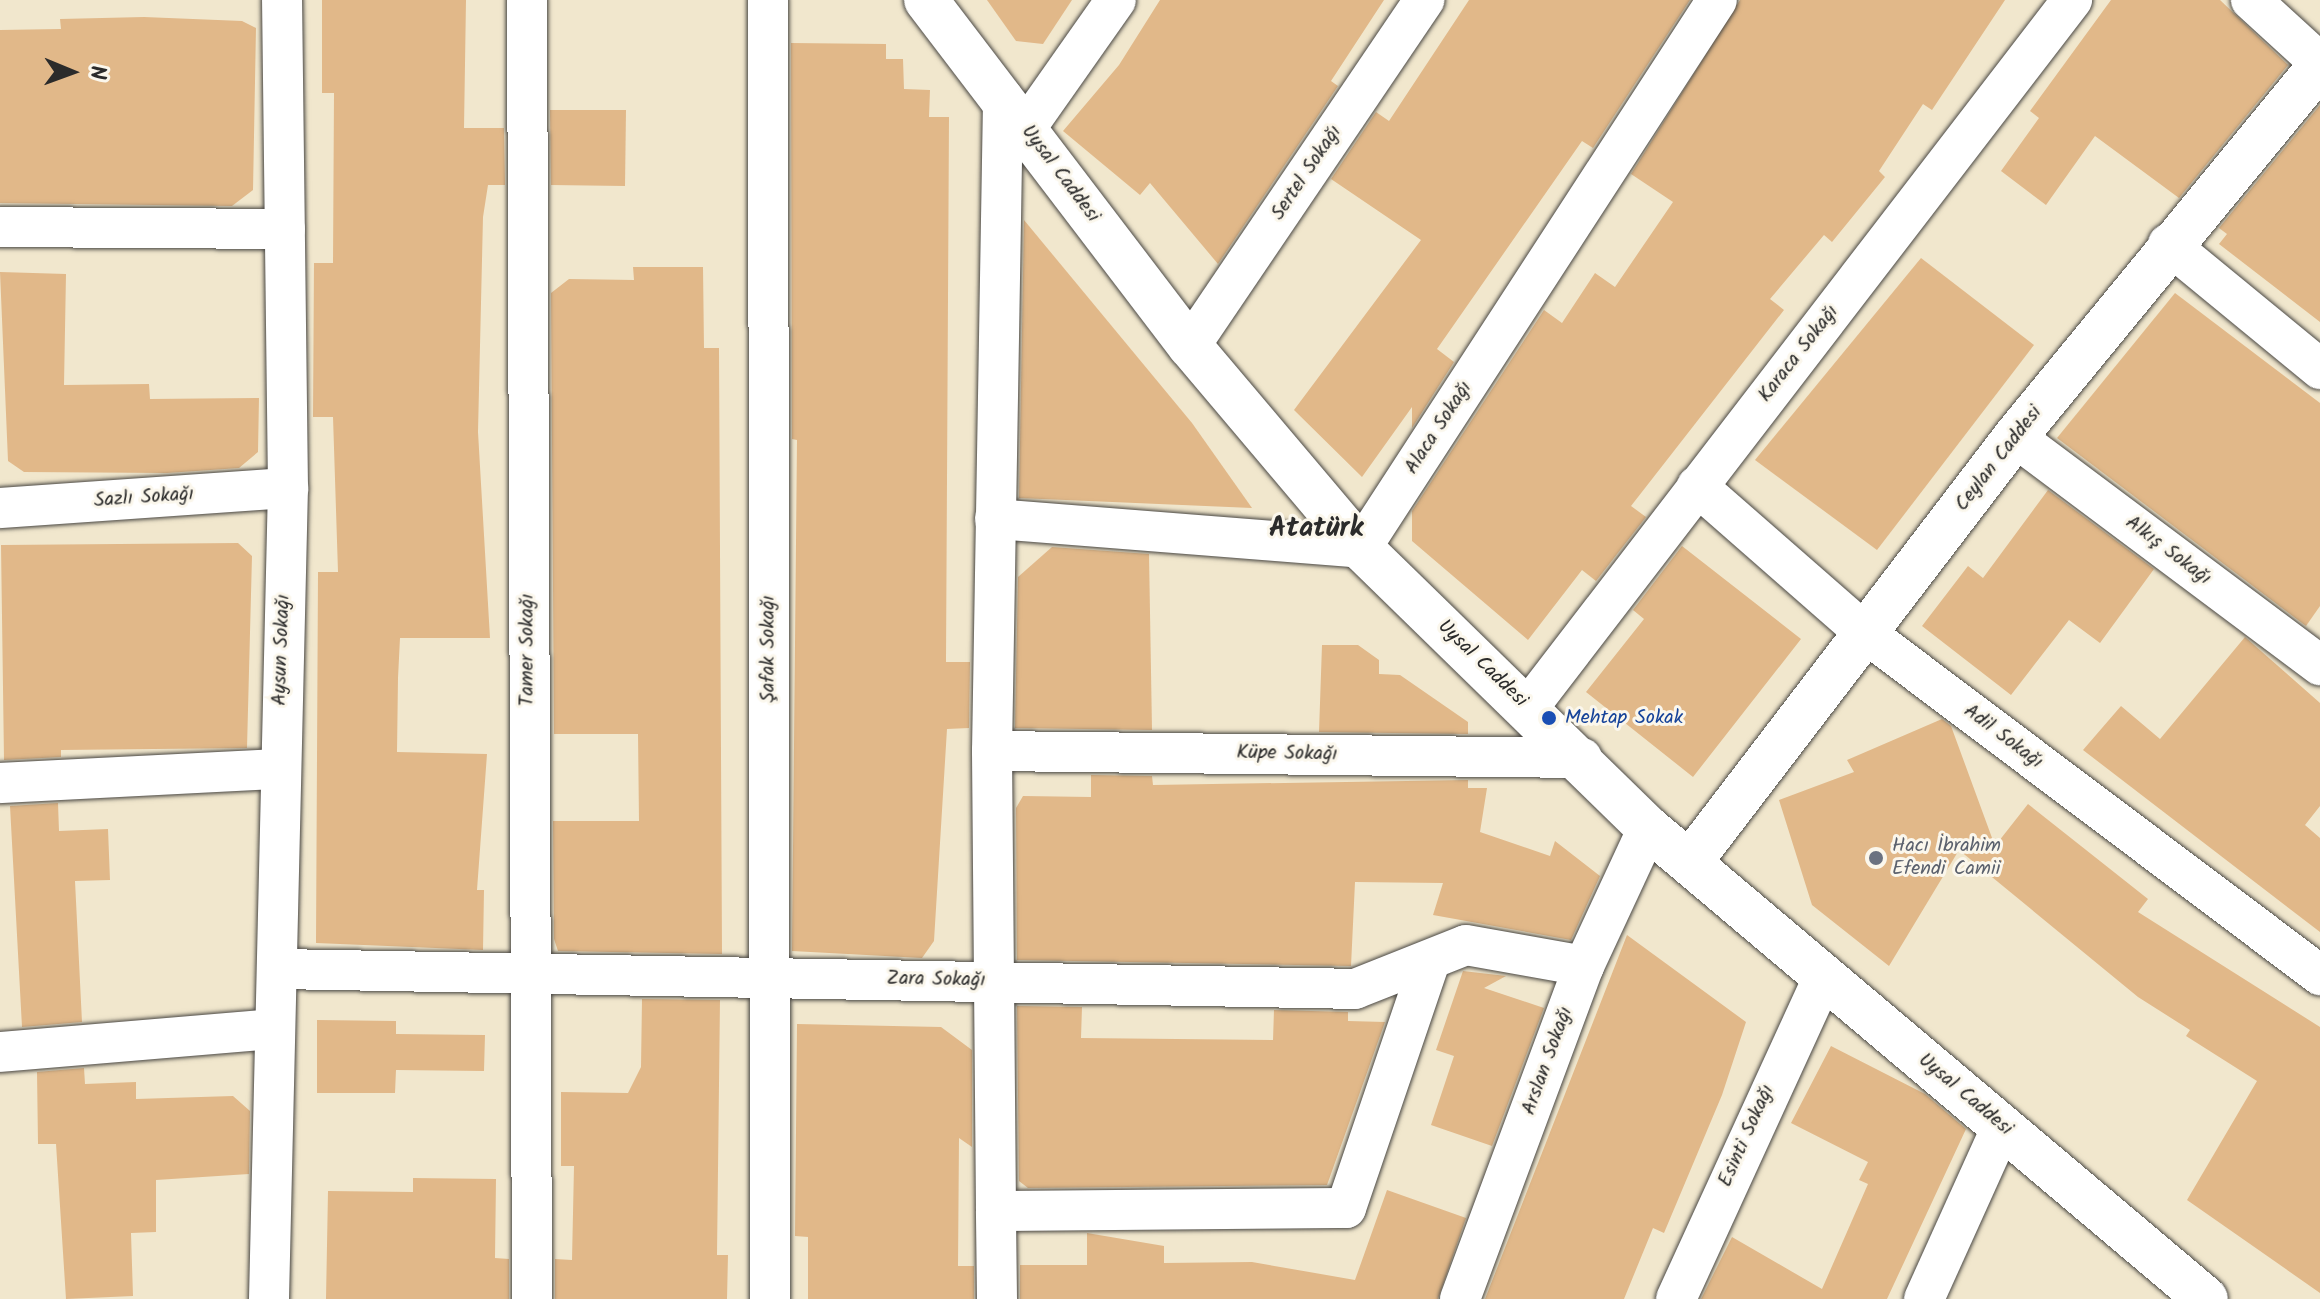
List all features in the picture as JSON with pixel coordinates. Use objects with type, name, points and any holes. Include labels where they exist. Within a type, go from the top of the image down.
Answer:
[{"type":"street","name":"Aysun Sokağı","points":[[269,1299],[273,1029],[279,969],[279,769],[288,488],[282,0]]},
{"type":"street","name":"Tamer Sokağı","points":[[527,0],[532,1299]]},
{"type":"street","name":"Şafak Sokağı","points":[[768,0],[767,978],[770,1299]]},
{"type":"street","name":"Uysal Caddesi","points":[[926,0],[1190,346],[1361,548],[1582,758],[1648,828],[2206,1299]]},
{"type":"street","points":[[997,1299],[992,751],[995,519],[1014,113],[1116,0]]},
{"type":"street","name":"Sertel Sokağı","points":[[1190,346],[1424,0]]},
{"type":"street","name":"Alaca Sokağı","points":[[1361,548],[1717,0]]},
{"type":"street","name":"Karaca Sokağı","points":[[1528,708],[2072,0]]},
{"type":"street","points":[[2251,0],[2320,64]]},
{"type":"street","name":"Ceylan Caddesi","points":[[1690,862],[2015,437],[2168,244],[2320,64]]},
{"type":"street","points":[[0,227],[285,229]]},
{"type":"street","points":[[2168,244],[2320,369]]},
{"type":"street","name":"Alkış Sokağı","points":[[2015,437],[2320,665]]},
{"type":"street","name":"Adil Sokağı","points":[[1697,486],[1864,632],[2320,975]]},
{"type":"street","name":"Sazlı Sokağı","points":[[0,508],[288,488]]},
{"type":"street","points":[[995,519],[1361,548]]},
{"type":"street","name":"Küpe Sokağı","points":[[992,751],[1582,758]]},
{"type":"street","points":[[0,783],[279,769]]},
{"type":"street","name":"Arslan Sokağı","points":[[1460,1299],[1584,966],[1648,828]]},
{"type":"street","name":"Zara Sokağı","points":[[279,969],[1355,989],[1466,945],[1584,966]]},
{"type":"street","points":[[996,1211],[1346,1208],[1430,961]]},
{"type":"street","name":"Esinti Sokağı","points":[[1676,1299],[1824,976]]},
{"type":"street","points":[[0,1052],[273,1029]]},
{"type":"street","points":[[1924,1299],[2002,1126]]},
{"type":"building","points":[[322,0],[466,0],[464,128],[504,128],[505,185],[488,185],[483,217],[478,432],[490,638],[400,638],[398,678],[397,752],[487,754],[477,890],[484,890],[483,950],[316,943],[318,572],[338,572],[333,417],[313,417],[314,263],[333,263],[334,93],[322,93]]},
{"type":"building","points":[[987,0],[1072,0],[1043,44],[1016,41]]},
{"type":"building","points":[[1160,0],[1384,0],[1331,81],[1338,86],[1218,264],[1150,183],[1140,195],[1063,131],[1119,65]]},
{"type":"building","points":[[1469,0],[1690,0],[1593,148],[1582,141],[1437,349],[1454,362],[1412,428],[1412,407],[1362,477],[1294,410],[1421,240],[1331,179],[1376,112],[1389,121]]},
{"type":"building","points":[[1740,0],[2005,0],[1932,110],[1923,104],[1879,171],[1885,177],[1832,242],[1824,235],[1770,299],[1784,310],[1631,506],[1646,517],[1596,581],[1582,570],[1528,640],[1412,541],[1412,511],[1544,310],[1562,323],[1595,273],[1615,287],[1673,202],[1631,174]]},
{"type":"building","points":[[2111,0],[2220,0],[2288,65],[2179,198],[2095,136],[2046,205],[2001,171],[2039,118],[2030,111]]},
{"type":"building","points":[[144,17],[242,21],[256,28],[253,190],[232,206],[0,203],[0,30],[61,29],[60,19]]},
{"type":"building","points":[[791,43],[886,44],[886,59],[903,59],[904,89],[930,90],[929,117],[949,117],[946,662],[970,662],[969,728],[947,729],[934,941],[922,958],[792,951],[797,440],[792,439]]},
{"type":"building","points":[[2320,105],[2320,322],[2219,244],[2227,234],[2219,228]]},
{"type":"building","points":[[550,110],[626,110],[625,186],[551,185]]},
{"type":"building","points":[[1024,220],[1192,423],[1252,508],[1019,498]]},
{"type":"building","points":[[1921,258],[2034,345],[1877,550],[1755,460]]},
{"type":"building","points":[[633,267],[703,267],[704,348],[719,348],[722,954],[558,951],[554,939],[553,821],[639,821],[638,734],[554,734],[551,293],[569,279],[634,280]]},
{"type":"building","points":[[0,272],[66,274],[64,385],[149,384],[150,399],[259,398],[258,452],[239,468],[167,473],[24,472],[8,461]]},
{"type":"building","points":[[2175,293],[2320,403],[2320,606],[2306,626],[2057,438]]},
{"type":"building","points":[[2048,490],[2154,569],[2100,643],[2069,620],[2011,695],[1922,626],[1968,566],[1983,578]]},
{"type":"building","points":[[238,543],[252,556],[247,748],[61,750],[61,757],[4,760],[1,545]]},
{"type":"building","points":[[1682,546],[1801,639],[1693,777],[1586,692],[1644,619],[1633,610]]},
{"type":"building","points":[[1052,547],[1149,554],[1152,730],[1015,728],[1018,577]]},
{"type":"building","points":[[2245,637],[2320,703],[2320,806],[2305,825],[2320,838],[2320,932],[2083,750],[2121,706],[2160,739]]},
{"type":"building","points":[[1322,645],[1358,645],[1379,660],[1379,674],[1400,675],[1468,722],[1468,734],[1319,732]]},
{"type":"building","points":[[1942,719],[1951,726],[1995,846],[2028,804],[2148,899],[2138,912],[2320,1027],[2320,1293],[2187,1200],[2257,1081],[2186,1036],[2190,1030],[2138,997],[1959,850],[1889,966],[1812,905],[1779,800],[1854,772],[1847,760]]},
{"type":"building","points":[[1091,775],[1152,776],[1153,785],[1468,780],[1468,788],[1487,788],[1480,832],[1550,856],[1555,841],[1600,876],[1571,940],[1433,915],[1443,883],[1355,882],[1351,966],[1017,960],[1016,808],[1023,796],[1091,797]]},
{"type":"building","points":[[58,803],[59,831],[108,829],[110,880],[75,881],[82,1022],[22,1027],[10,806]]},
{"type":"building","points":[[1627,935],[1746,1022],[1722,1095],[1664,1233],[1653,1228],[1624,1299],[1485,1299]]},
{"type":"building","points":[[1463,971],[1506,976],[1484,988],[1544,1008],[1492,1146],[1431,1125],[1454,1056],[1436,1050]]},
{"type":"building","points":[[642,999],[720,1000],[717,1255],[728,1255],[727,1299],[555,1299],[555,1259],[572,1260],[574,1166],[561,1166],[561,1092],[628,1093],[641,1067]]},
{"type":"building","points":[[1017,1006],[1082,1007],[1081,1038],[1273,1040],[1274,1010],[1348,1012],[1348,1021],[1385,1022],[1327,1185],[1028,1188],[1019,1181]]},
{"type":"building","points":[[317,1020],[396,1021],[396,1034],[485,1035],[484,1071],[396,1070],[395,1093],[317,1093]]},
{"type":"building","points":[[797,1024],[941,1027],[972,1050],[972,1147],[959,1138],[958,1266],[974,1266],[974,1299],[808,1299],[808,1237],[795,1236]]},
{"type":"building","points":[[1831,1046],[1925,1094],[1966,1129],[1887,1299],[1701,1299],[1732,1237],[1822,1289],[1868,1184],[1859,1180],[1868,1162],[1791,1123]]},
{"type":"building","points":[[84,1068],[85,1084],[136,1082],[136,1099],[233,1096],[250,1111],[249,1174],[156,1180],[156,1232],[131,1233],[133,1296],[66,1299],[56,1144],[38,1144],[37,1072]]},
{"type":"building","points":[[413,1178],[496,1179],[495,1258],[509,1259],[509,1299],[326,1299],[328,1191],[413,1192]]},
{"type":"building","points":[[1387,1190],[1466,1218],[1438,1299],[1020,1299],[1020,1265],[1087,1265],[1087,1233],[1164,1246],[1164,1263],[1252,1262],[1355,1280]]},
{"type":"place","name":"Mehtap Sokak","points":[[1549,718]]},
{"type":"place","name":"Hacı İbrahim Efendi Camii","points":[[1876,858]]},
{"type":"district","name":"Atatürk","points":[[1316,529]]}]
